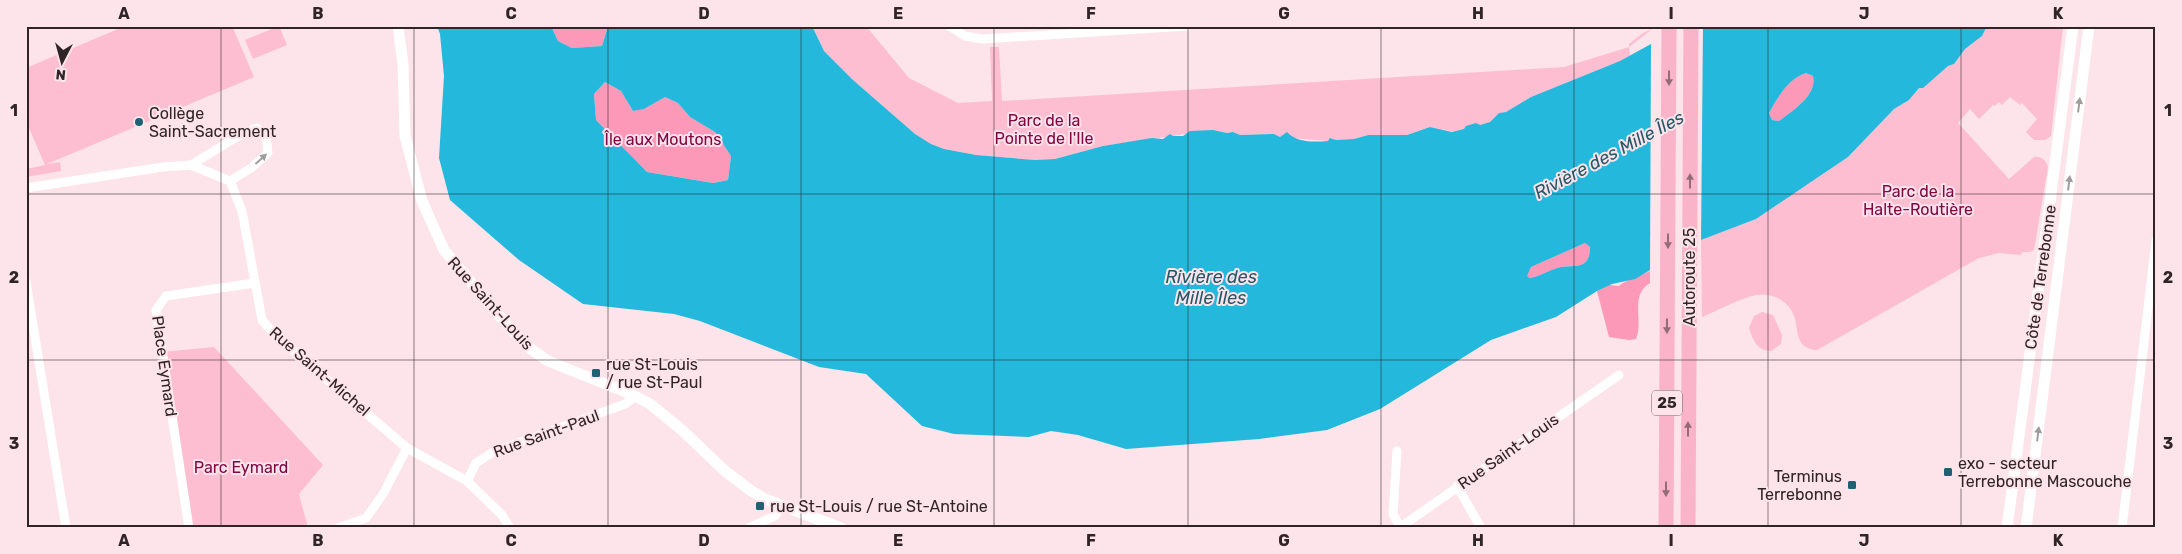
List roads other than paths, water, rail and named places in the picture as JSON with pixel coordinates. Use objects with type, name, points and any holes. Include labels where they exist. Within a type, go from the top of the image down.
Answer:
[{"type":"highway","name":"Autoroute 25","points":[[1689,528],[1691,26]]},
{"type":"highway","name":"Autoroute 25","points":[[1666,528],[1669,28]]},
{"type":"main road","name":"Rue Saint-Louis","points":[[398,26],[403,65],[403,124],[418,191],[440,243],[506,325],[528,347],[562,368],[647,402],[664,414],[746,488],[765,499],[841,528]]},
{"type":"main road","name":"Côte de Terrebonne","points":[[2007,528],[2039,280],[2046,245],[2073,26]]},
{"type":"main road","name":"Côte de Terrebonne","points":[[2026,528],[2088,26]]},
{"type":"main road","points":[[2057,152],[2072,154]]},
{"type":"street","points":[[949,26],[956,32],[973,38],[1043,31],[1187,26]]},
{"type":"street","points":[[26,188],[163,167],[191,165],[230,181],[251,168],[268,153],[266,137],[257,128],[240,135],[191,165]]},
{"type":"street","name":"Rue Saint-Michel","points":[[230,181],[242,211],[262,320],[275,335],[407,448],[466,480],[502,515],[510,528]]},
{"type":"street","points":[[2122,528],[2156,240]]},
{"type":"street","points":[[26,282],[66,528]]},
{"type":"street","name":"Place Eymard","points":[[189,528],[156,310],[166,296],[255,283]]},
{"type":"street","name":"Rue Saint-Louis","points":[[1399,527],[1620,376]]},
{"type":"street","name":"Rue Saint-Paul","points":[[466,480],[476,463],[488,454],[625,404],[631,400],[633,395]]},
{"type":"street","points":[[338,528],[366,518],[383,494],[407,448]]},
{"type":"street","points":[[1397,451],[1393,514],[1399,527]]},
{"type":"street","points":[[1457,486],[1480,528]]},
{"type":"street","points":[[748,528],[758,526],[777,514],[782,505]]},
{"type":"water","name":"Rivière des Mille Îles","points":[[437,26],[551,26],[558,41],[572,48],[602,46],[608,26],[812,26],[824,51],[853,80],[915,134],[931,144],[944,149],[976,155],[1035,160],[1055,159],[1103,146],[1152,138],[1163,139],[1170,134],[1173,136],[1183,136],[1190,131],[1213,130],[1227,133],[1233,132],[1240,135],[1274,134],[1280,137],[1287,132],[1301,140],[1317,142],[1328,141],[1330,138],[1336,140],[1354,139],[1368,135],[1407,135],[1430,127],[1452,132],[1476,123],[1480,125],[1490,122],[1499,113],[1506,112],[1531,97],[1620,61],[1651,44],[1674,26],[1987,26],[1982,36],[1965,49],[1954,64],[1948,66],[1923,88],[1919,88],[1909,100],[1894,109],[1848,157],[1756,219],[1701,240],[1635,279],[1612,284],[1597,291],[1556,317],[1491,340],[1380,409],[1327,430],[1259,439],[1126,449],[1078,435],[1051,431],[1029,437],[954,434],[922,426],[866,374],[819,367],[700,321],[674,314],[583,304],[519,260],[450,200],[439,158],[444,76],[440,34]],"holes":[[[1806,73],[1813,76],[1813,83],[1808,96],[1779,121],[1772,120],[1769,113],[1780,95],[1789,84]],[[605,82],[621,91],[633,111],[644,109],[665,97],[678,103],[690,117],[715,132],[731,156],[728,180],[713,183],[647,172],[596,120],[594,94]],[[1585,243],[1590,247],[1587,260],[1581,265],[1557,268],[1530,278],[1527,276],[1531,267]]]},
{"type":"place","name":"Collège Saint-Sacrement","points":[[139,122]]},
{"type":"place","name":"rue St-Louis / rue St-Paul","points":[[596,373]]},
{"type":"place","name":"exo - secteur Terrebonne Mascouche","points":[[1948,472]]},
{"type":"place","name":"Terminus Terrebonne","points":[[1852,485]]},
{"type":"place","name":"rue St-Louis / rue St-Antoine","points":[[760,506]]},
{"type":"park label","name":"Parc de la Pointe de l'Ile","points":[[1044,129]]},
{"type":"park label","name":"Île aux Moutons","points":[[663,139]]},
{"type":"park label","name":"Parc de la Halte-Routière","points":[[1918,200]]},
{"type":"park label","name":"Parc Eymard","points":[[241,467]]}]
